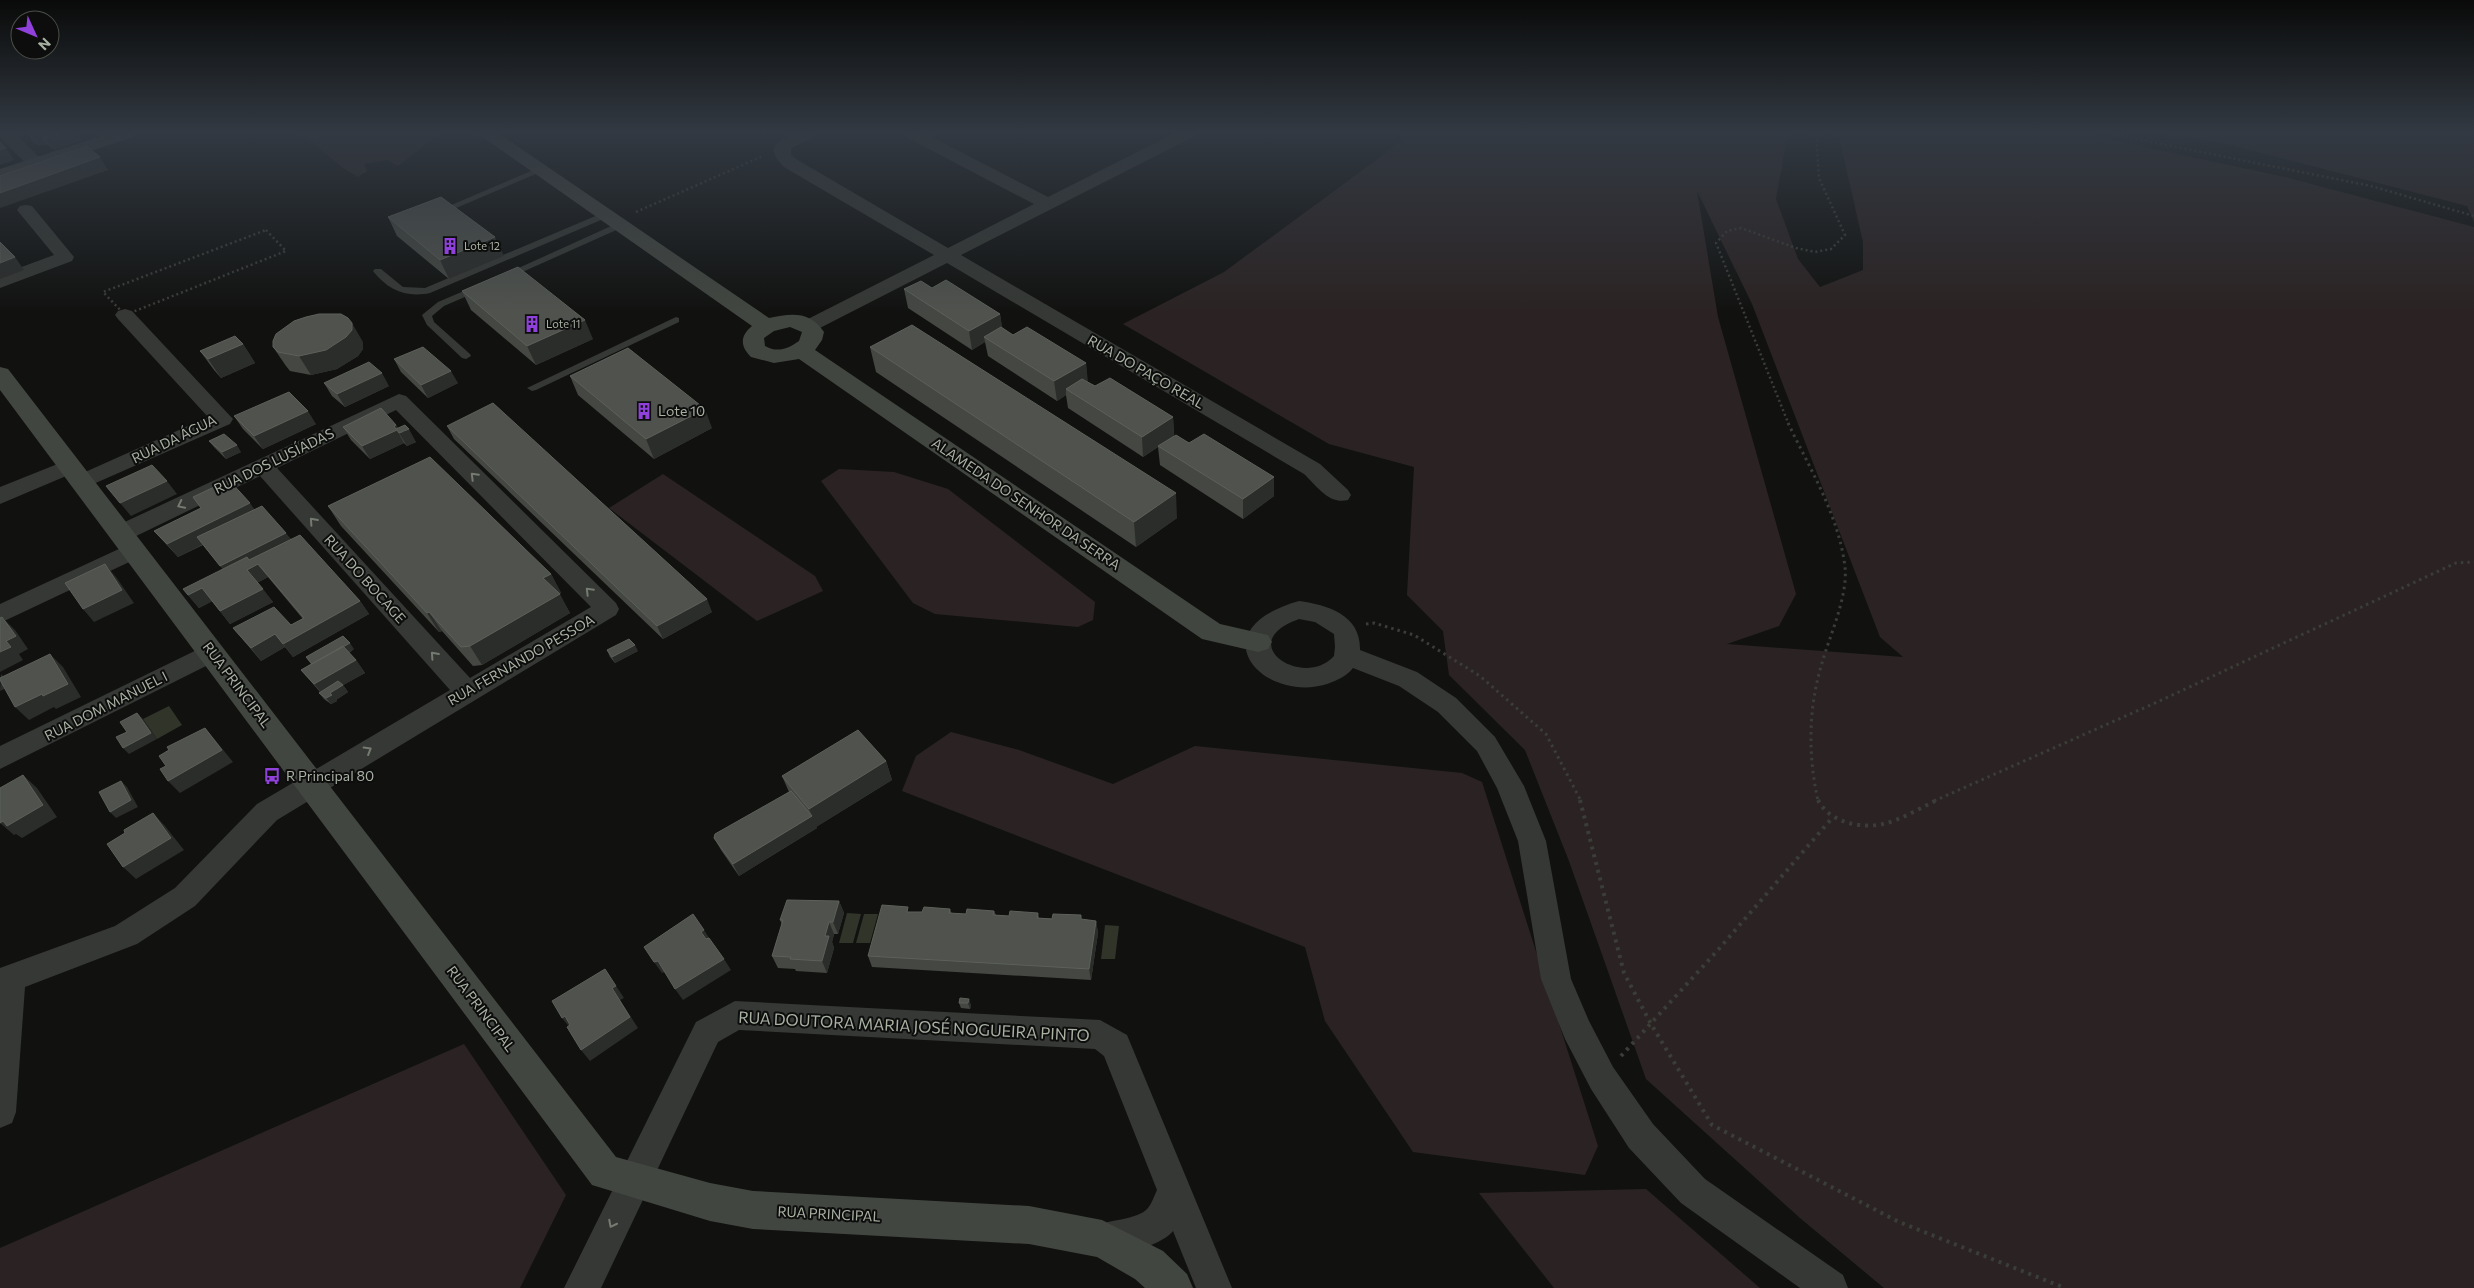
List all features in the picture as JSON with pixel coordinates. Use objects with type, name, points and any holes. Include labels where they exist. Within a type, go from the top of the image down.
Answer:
[{"type":"street","points":[[574,193],[766,326]]},
{"type":"street","name":"RUA DO PAÇO REAL","points":[[841,193],[1312,469],[1340,495]]},
{"type":"street","points":[[1026,193],[1047,204]]},
{"type":"street","points":[[809,326],[1068,193]]},
{"type":"street","points":[[0,282],[65,257],[26,210]]},
{"type":"street","name":"RUA DA ÁGUA","points":[[76,474],[222,419],[125,315]]},
{"type":"street","points":[[790,321],[809,326],[813,332],[813,338],[801,350],[778,356],[758,351],[753,346],[753,339],[766,326],[790,321]]},
{"type":"street","name":"ALAMEDA DO SENHOR DA SERRA","points":[[801,350],[1212,632],[1258,642]]},
{"type":"street","name":"RUA PRINCIPAL","points":[[0,374],[605,1172],[710,1202],[753,1210],[1029,1225],[1102,1239],[1149,1265],[1173,1288]]},
{"type":"street","name":"RUA DOS LUSÍADAS","points":[[0,614],[263,466],[399,401]]},
{"type":"street","name":"RUA FERNANDO PESSOA","points":[[5,980],[126,934],[185,897],[267,812],[466,691],[607,609],[399,401]]},
{"type":"street","name":"RUA DO BOCAGE","points":[[263,466],[466,691]]},
{"type":"street","points":[[0,496],[76,474]]},
{"type":"street","points":[[1299,610],[1315,612],[1331,618],[1343,628],[1349,641],[1348,655],[1339,667],[1324,675],[1306,678],[1287,675],[1271,668],[1261,656],[1258,642],[1262,630],[1270,620],[1283,613],[1299,610]]},
{"type":"street","name":"RUA DOM MANUEL I","points":[[0,758],[211,652]]},
{"type":"street","points":[[1348,655],[1408,679],[1447,705],[1486,744],[1510,786],[1532,841],[1556,979],[1576,1029],[1602,1078],[1641,1136],[1693,1191],[1830,1288]]},
{"type":"street","points":[[0,1112],[5,980]]},
{"type":"street","name":"RUA DOUTORA MARIA JOSÉ NOGUEIRA PINTO","points":[[582,1288],[707,1032],[735,1015],[1100,1035],[1116,1046],[1214,1288]]},
{"type":"street","points":[[1102,1239],[1143,1232],[1160,1221],[1174,1193]]},
{"type":"lane","points":[[426,217],[484,193]]},
{"type":"lane","points":[[378,271],[390,284],[405,293],[426,291],[613,220]]},
{"type":"lane","points":[[466,356],[430,323],[427,315],[441,304],[485,286],[613,220]]},
{"type":"lane","points":[[532,388],[676,320]]},
{"type":"path","points":[[613,220],[675,193]]},
{"type":"path","points":[[1826,193],[1845,235],[1839,246],[1831,251],[1819,253],[1803,251],[1758,232],[1739,229],[1729,230],[1719,235],[1716,243],[1783,412],[1836,524],[1845,569],[1841,600],[1821,664],[1812,708],[1810,768],[1818,802],[1833,817],[1854,825],[1883,824],[2155,703],[2456,563],[2474,562]]},
{"type":"path","points":[[2395,193],[2474,216]]},
{"type":"path","points":[[266,230],[286,251],[143,308],[125,315],[103,292],[266,230]]},
{"type":"path","points":[[1602,1078],[1833,817]]},
{"type":"path","points":[[1651,1024],[1712,1126],[1899,1222],[2065,1288]]},
{"type":"shaded area","points":[[1331,193],[1697,193],[1718,317],[1796,594],[1779,626],[1727,644],[1903,657],[1880,637],[1752,304],[1698,193],[1777,193],[1776,199],[1798,259],[1820,287],[1863,270],[1863,242],[1852,193],[2346,193],[2474,227],[2474,1288],[1884,1288],[1800,1218],[1646,1079],[1569,861],[1525,750],[1449,675],[1443,631],[1407,595],[1414,467],[1329,444],[1123,324],[1224,272]]},
{"type":"shaded area","points":[[2417,193],[2474,193],[2474,222],[2467,206]]},
{"type":"shaded area","points":[[839,469],[894,472],[948,489],[1095,602],[1093,620],[1078,627],[935,614],[913,603],[821,481]]},
{"type":"shaded area","points":[[663,474],[815,576],[823,591],[757,621],[609,508]]},
{"type":"shaded area","points":[[169,706],[182,725],[157,739],[143,719]]},
{"type":"shaded area","points":[[951,732],[1019,750],[1113,784],[1195,746],[1462,773],[1482,782],[1598,1146],[1585,1175],[1413,1152],[1325,1021],[1305,947],[902,791],[916,756]]},
{"type":"shaded area","points":[[847,913],[861,914],[853,943],[839,943]]},
{"type":"shaded area","points":[[864,914],[878,914],[870,943],[856,943]]},
{"type":"shaded area","points":[[1105,925],[1119,926],[1115,959],[1101,959]]},
{"type":"shaded area","points":[[464,1044],[566,1195],[520,1288],[0,1288],[0,1248]]},
{"type":"shaded area","points":[[1646,1189],[1760,1288],[1554,1288],[1479,1193]]},
{"type":"building","points":[[441,197],[495,237],[440,260],[388,217]]},
{"type":"building","points":[[0,242],[15,257],[0,263]]},
{"type":"building","name":"Lote 11","points":[[518,267],[585,320],[527,346],[462,291]]},
{"type":"building","points":[[946,280],[1000,314],[969,331],[904,289],[921,281],[932,288]]},
{"type":"building","points":[[319,314],[341,314],[352,323],[352,330],[346,337],[326,350],[299,356],[278,352],[273,347],[276,334],[294,321]]},
{"type":"building","points":[[912,325],[1176,493],[1134,522],[870,347]]},
{"type":"building","points":[[1001,327],[1013,335],[1027,327],[1086,363],[1054,381],[984,337]]},
{"type":"building","points":[[235,336],[243,344],[208,359],[200,351]]},
{"type":"building","points":[[423,347],[451,371],[421,385],[394,359]]},
{"type":"building","name":"Lote 10","points":[[628,348],[705,409],[646,439],[570,376]]},
{"type":"building","points":[[369,362],[382,373],[337,394],[324,383]]},
{"type":"building","points":[[1110,378],[1173,417],[1142,437],[1066,389],[1082,379],[1095,386]]},
{"type":"building","points":[[289,392],[308,411],[254,436],[234,416]]},
{"type":"building","points":[[493,403],[707,599],[657,626],[447,426]]},
{"type":"building","points":[[381,408],[396,425],[394,426],[396,429],[405,425],[409,429],[399,433],[397,430],[362,446],[343,427]]},
{"type":"building","points":[[224,434],[237,445],[222,452],[209,441]]},
{"type":"building","points":[[1204,434],[1274,477],[1243,499],[1158,446],[1176,435],[1189,443]]},
{"type":"building","points":[[430,457],[551,574],[543,578],[560,594],[470,646],[461,647],[328,506]]},
{"type":"building","points":[[152,465],[167,481],[120,503],[106,486]]},
{"type":"building","points":[[229,480],[250,503],[167,544],[154,531],[201,508],[193,497]]},
{"type":"building","points":[[262,506],[286,533],[220,566],[197,537]]},
{"type":"building","points":[[300,535],[360,601],[283,644],[275,634],[251,648],[233,628],[274,607],[291,625],[304,618],[258,564],[247,570],[263,589],[220,611],[202,588],[188,595],[183,589],[247,557],[249,560]]},
{"type":"building","points":[[105,564],[122,590],[83,609],[65,583]]},
{"type":"building","points":[[2,617],[16,636],[6,641],[11,647],[0,652],[0,618]]},
{"type":"building","points":[[343,636],[350,643],[312,664],[306,657]]},
{"type":"building","points":[[629,639],[635,645],[612,657],[607,650]]},
{"type":"building","points":[[343,646],[356,660],[314,684],[301,670]]},
{"type":"building","points":[[50,654],[68,684],[15,707],[0,678]]},
{"type":"building","points":[[338,681],[343,685],[330,693],[332,695],[326,698],[319,693]]},
{"type":"building","points":[[137,713],[151,733],[123,748],[116,737],[127,732],[120,722]]},
{"type":"building","points":[[205,728],[222,750],[168,781],[160,769],[166,766],[159,756],[169,750],[167,747]]},
{"type":"building","points":[[858,730],[886,761],[809,809],[782,776]]},
{"type":"building","points":[[23,775],[43,805],[7,826],[3,821],[0,823],[0,788]]},
{"type":"building","points":[[121,781],[131,800],[110,812],[99,792]]},
{"type":"building","points":[[791,791],[812,816],[733,864],[714,838],[715,834]]},
{"type":"building","points":[[153,813],[171,838],[123,867],[107,844],[125,833],[124,830]]},
{"type":"building","points":[[787,900],[839,901],[833,922],[829,922],[825,936],[829,936],[822,961],[772,956],[783,920],[780,920]]},
{"type":"building","points":[[882,905],[908,907],[907,912],[922,912],[924,907],[950,909],[949,913],[966,914],[967,909],[994,911],[993,915],[1009,916],[1010,911],[1038,913],[1037,918],[1052,919],[1053,914],[1081,915],[1081,919],[1096,921],[1089,969],[868,956]]},
{"type":"building","points":[[693,914],[704,930],[701,932],[706,939],[709,938],[724,959],[675,989],[658,961],[654,962],[644,947]]},
{"type":"building","points":[[605,969],[616,986],[612,988],[630,1017],[581,1050],[567,1027],[570,1025],[565,1016],[562,1018],[552,1001]]},
{"type":"building","points":[[960,998],[969,999],[968,1003],[959,1003]]},
{"type":"place","name":"Lote 12","points":[[450,246]]},
{"type":"place","name":"Lote 11","points":[[532,324]]},
{"type":"place","name":"Lote 10","points":[[644,411]]},
{"type":"place","name":"R Principal 80","points":[[272,776]]}]
